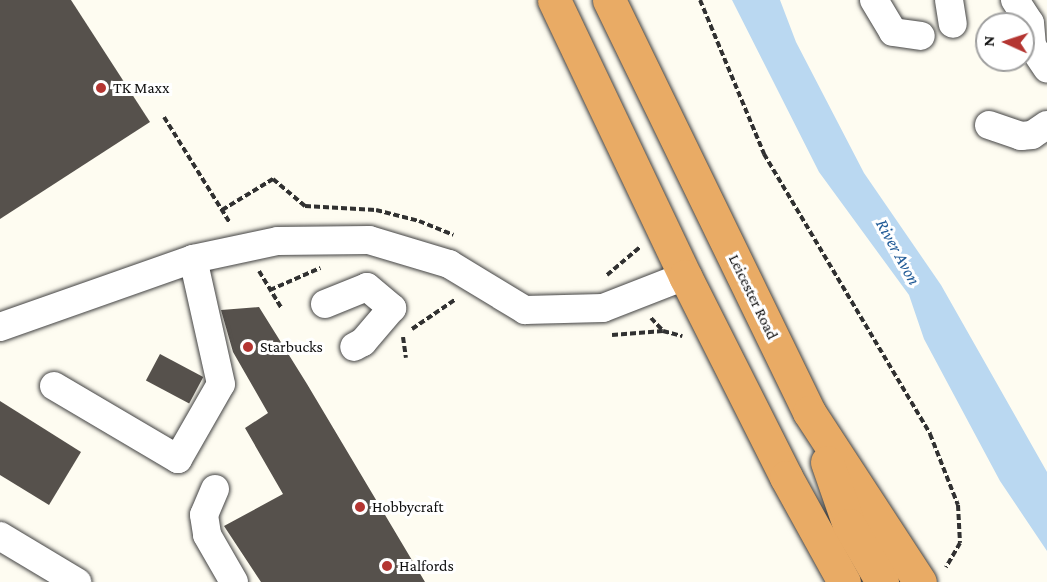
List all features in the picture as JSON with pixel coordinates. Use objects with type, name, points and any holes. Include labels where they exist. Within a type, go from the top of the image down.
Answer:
[{"type":"highway","points":[[554,0],[684,276],[786,477],[844,582]]},
{"type":"highway","name":"Leicester Road","points":[[609,0],[809,412],[933,574]]},
{"type":"highway","points":[[809,412],[849,525],[882,582]]},
{"type":"street","points":[[874,0],[893,32],[921,36]]},
{"type":"street","points":[[1035,50],[1047,68]]},
{"type":"street","points":[[989,125],[1021,136],[1032,135],[1047,126]]},
{"type":"street","points":[[0,327],[193,260],[278,241],[369,240],[449,264],[525,310],[603,308],[684,276]]},
{"type":"street","points":[[54,386],[178,459],[221,384],[193,260]]},
{"type":"street","points":[[325,304],[367,287],[392,308],[363,342],[354,347]]},
{"type":"street","points":[[216,489],[204,515],[207,535],[234,582]]},
{"type":"street","points":[[0,536],[77,582]]},
{"type":"path","points":[[700,0],[764,154],[930,434],[958,505],[960,543],[933,574]]},
{"type":"path","points":[[164,117],[282,309]]},
{"type":"path","points":[[605,277],[640,247]]},
{"type":"path","points":[[406,358],[403,335],[459,297]]},
{"type":"water","name":"River Avon","points":[[732,0],[780,0],[796,42],[864,173],[941,285],[1047,472],[1047,551],[1000,481],[924,339],[909,295],[819,172]]},
{"type":"building","points":[[0,0],[71,0],[150,122],[0,219]]},
{"type":"building","points":[[259,307],[425,582],[261,582],[224,526],[283,494],[245,428],[268,413],[233,352],[221,310]]},
{"type":"building","points":[[160,354],[203,377],[189,403],[146,380]]},
{"type":"building","points":[[0,401],[81,452],[49,505],[0,475]]},
{"type":"place","name":"TK Maxx","points":[[101,88]]},
{"type":"place","name":"Starbucks","points":[[248,347]]},
{"type":"place","name":"Hobbycraft","points":[[360,507]]},
{"type":"place","name":"Halfords","points":[[387,566]]}]
